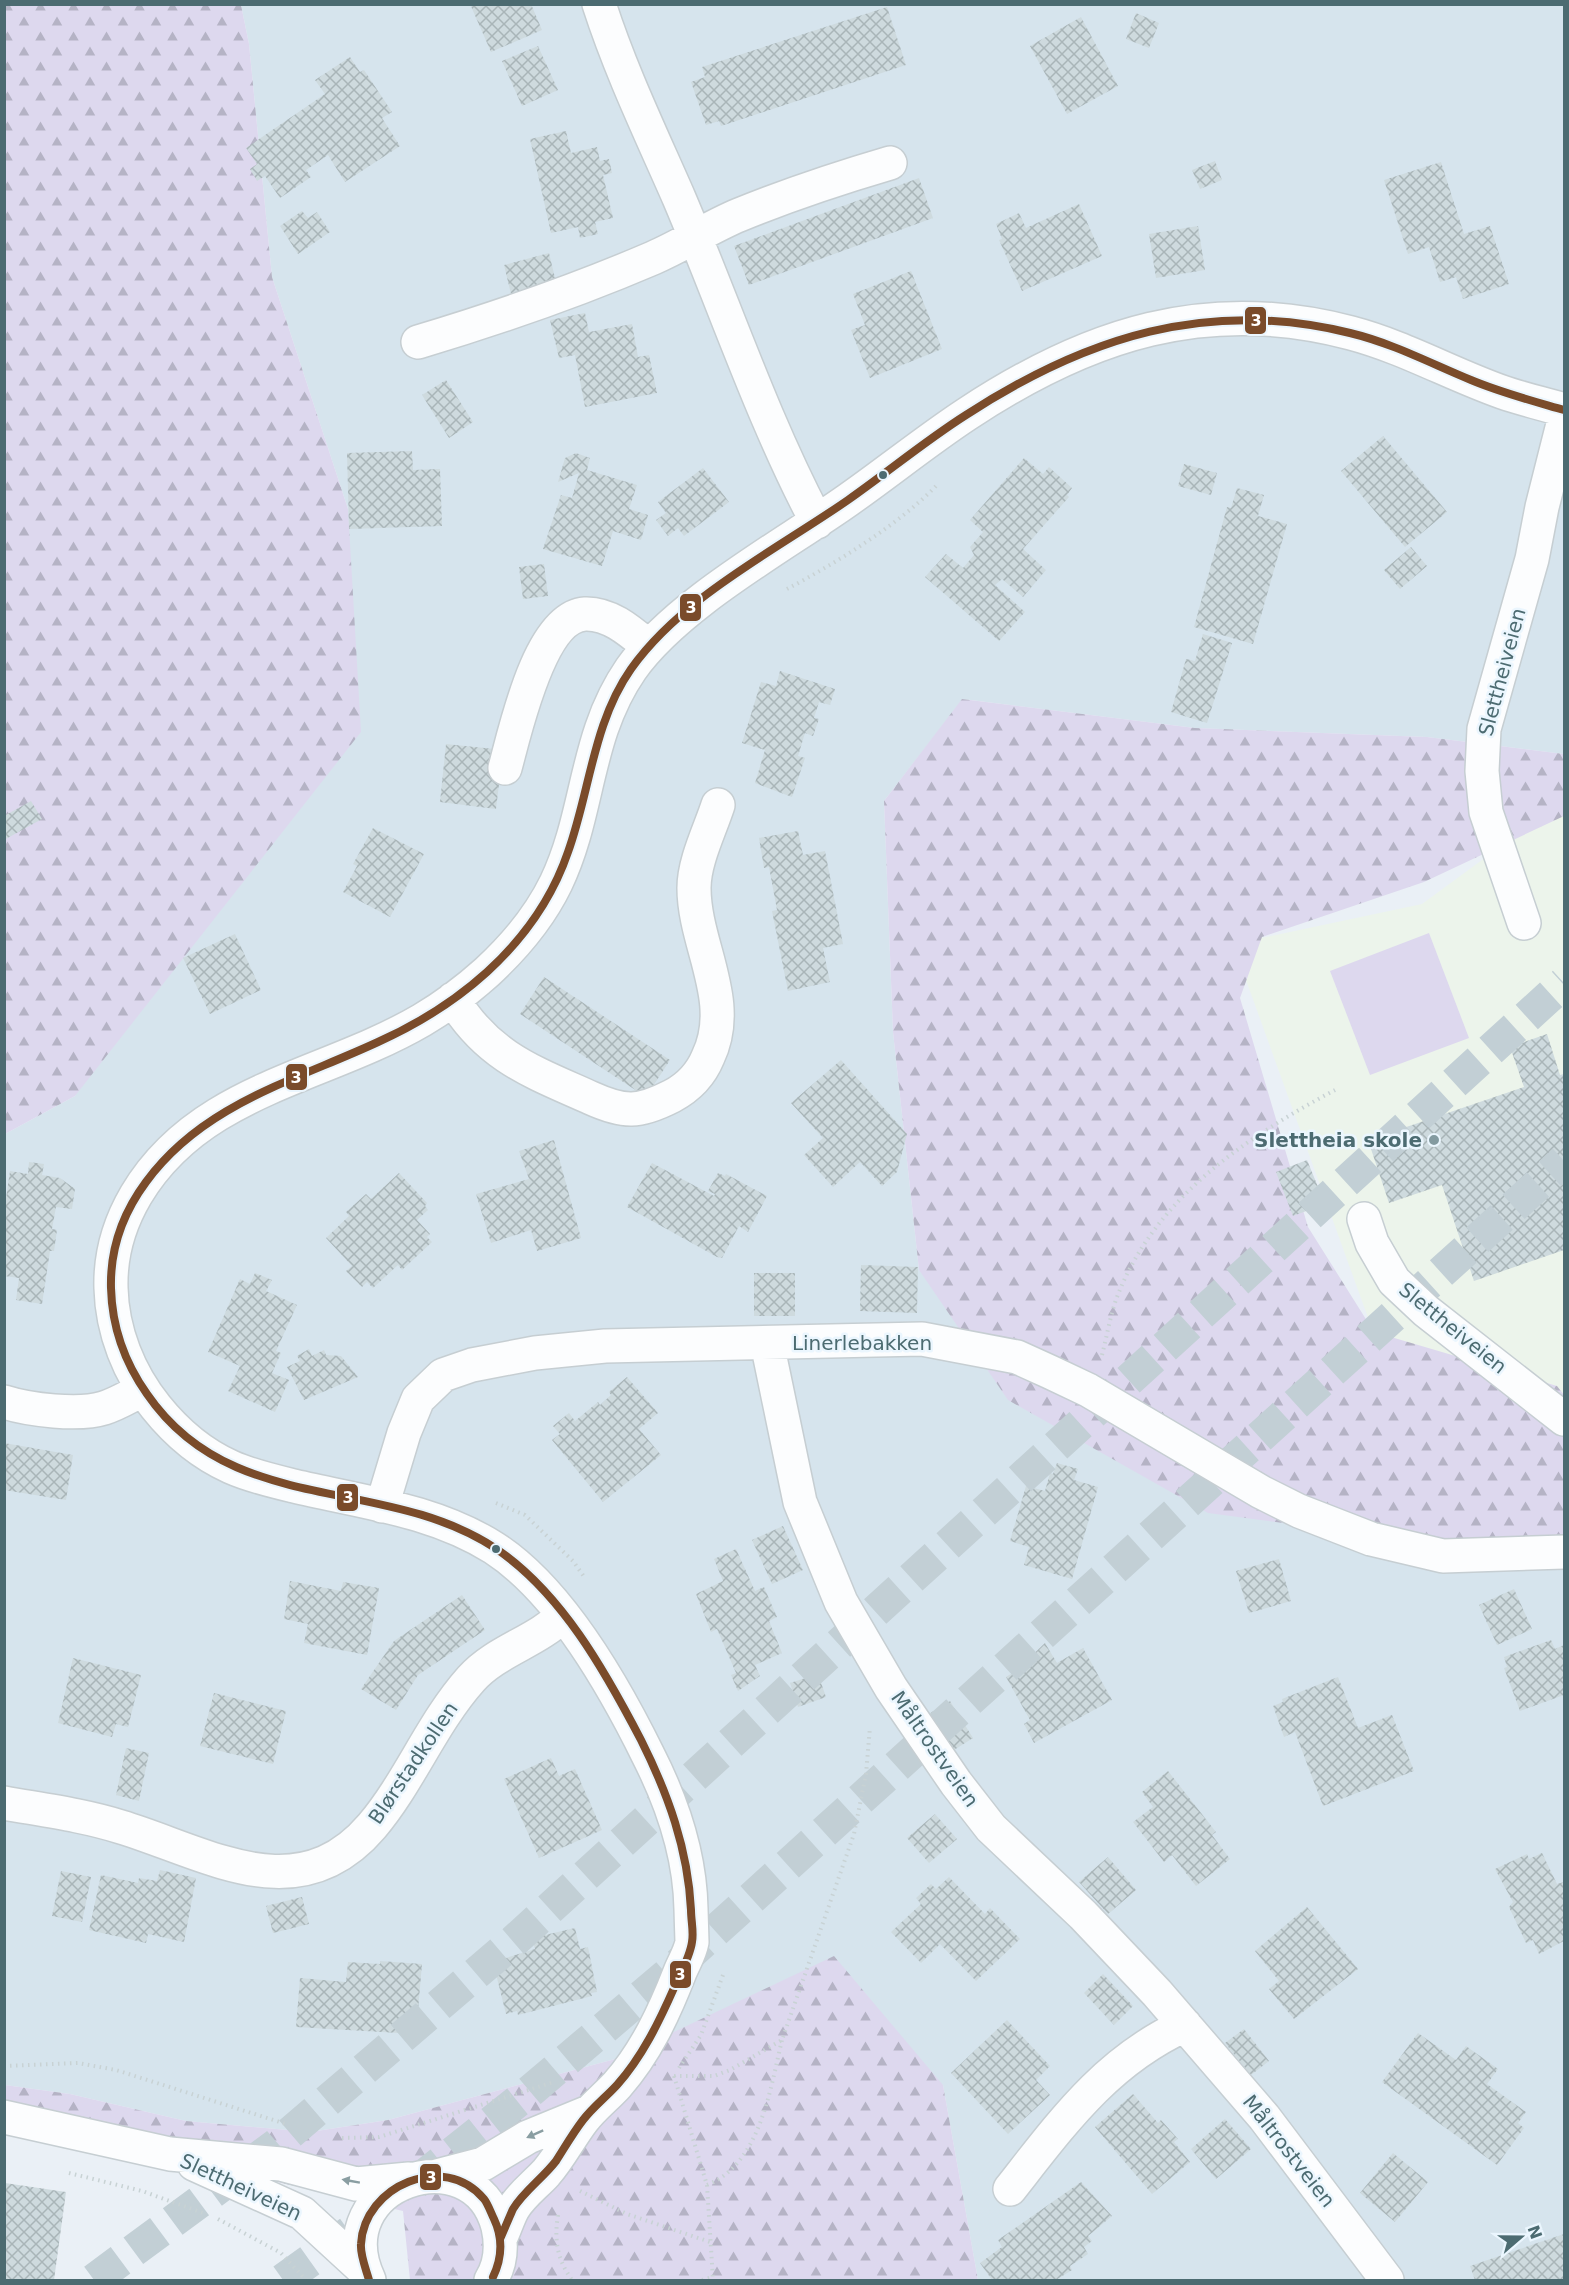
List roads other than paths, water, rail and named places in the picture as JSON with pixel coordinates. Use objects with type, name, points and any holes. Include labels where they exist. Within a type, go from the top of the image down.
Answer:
[{"type":"street","points":[[599,4],[611,42],[771,426],[817,522]]},
{"type":"street","points":[[417,342],[501,317],[573,290],[694,239],[738,216],[848,175],[890,163]]},
{"type":"street","name":"Slettheiveien","points":[[502,2264],[515,2204],[551,2168],[589,2112],[618,2083],[648,2043],[670,1998],[692,1941],[691,1896],[686,1850],[653,1764],[628,1715],[563,1615],[531,1577],[503,1554],[476,1537],[431,1518],[270,1480],[231,1467],[199,1448],[172,1427],[142,1390],[125,1354],[115,1321],[111,1285],[114,1242],[130,1204],[150,1173],[173,1145],[254,1093],[419,1022],[453,999],[512,947],[537,914],[557,881],[583,800],[593,749],[605,716],[634,664],[649,647],[730,580],[817,522],[964,416],[1015,384],[1102,343],[1155,327],[1235,317],[1271,319],[1324,327],[1401,350],[1498,391],[1564,410]]},
{"type":"street","name":"Slettheiveien","points":[[1524,923],[1486,812],[1482,771],[1484,729],[1532,559],[1542,507],[1564,420]]},
{"type":"street","points":[[505,768],[534,673],[549,641],[565,623],[583,614],[603,617],[627,629],[649,647]]},
{"type":"street","points":[[453,999],[476,1030],[514,1064],[618,1110],[639,1109],[660,1103],[681,1091],[702,1071],[713,1046],[718,1022],[717,1001],[697,919],[693,886],[718,804]]},
{"type":"street","name":"Slettheiveien","points":[[1364,1219],[1372,1243],[1394,1281],[1426,1311],[1564,1419]]},
{"type":"street","name":"Linerlebakken","points":[[382,1506],[404,1433],[418,1399],[443,1375],[472,1365],[535,1353],[605,1346],[922,1339],[1017,1357],[1088,1390],[1261,1492],[1299,1511],[1371,1539],[1443,1556],[1564,1552]]},
{"type":"street","name":"Måltrostveien","points":[[767,1343],[800,1502],[841,1602],[891,1688],[956,1783],[991,1828],[1083,1916],[1185,2025],[1264,2117],[1387,2280]]},
{"type":"street","points":[[4,1402],[50,1410],[86,1411],[103,1408],[142,1390]]},
{"type":"street","name":"Blørstadkollen","points":[[4,1803],[120,1827],[252,1870],[284,1874],[320,1867],[349,1849],[372,1826],[417,1760],[444,1712],[472,1677],[512,1647],[549,1630],[563,1615]]},
{"type":"street","points":[[1010,2189],[1098,2082],[1157,2037],[1185,2025]]},
{"type":"street","name":"Slettheiveien","points":[[4,2117],[170,2154],[281,2164],[356,2184],[423,2178],[483,2164],[528,2137],[589,2112]]},
{"type":"street","name":"Slettheiveien","points":[[170,2154],[302,2213],[367,2275]]},
{"type":"street","points":[[367,2275],[361,2240],[368,2214],[385,2192],[423,2178],[463,2184],[477,2193],[496,2220],[502,2264]]},
{"type":"tunnel","points":[[94,2280],[276,2145],[514,1941],[1564,983]]},
{"type":"tunnel","points":[[415,2183],[528,2093],[669,1973],[1564,1161]]},
{"type":"tunnel","points":[[283,2280],[357,2227]]},
{"type":"place","name":"Slettheia skole","points":[[1434,1140]]}]
